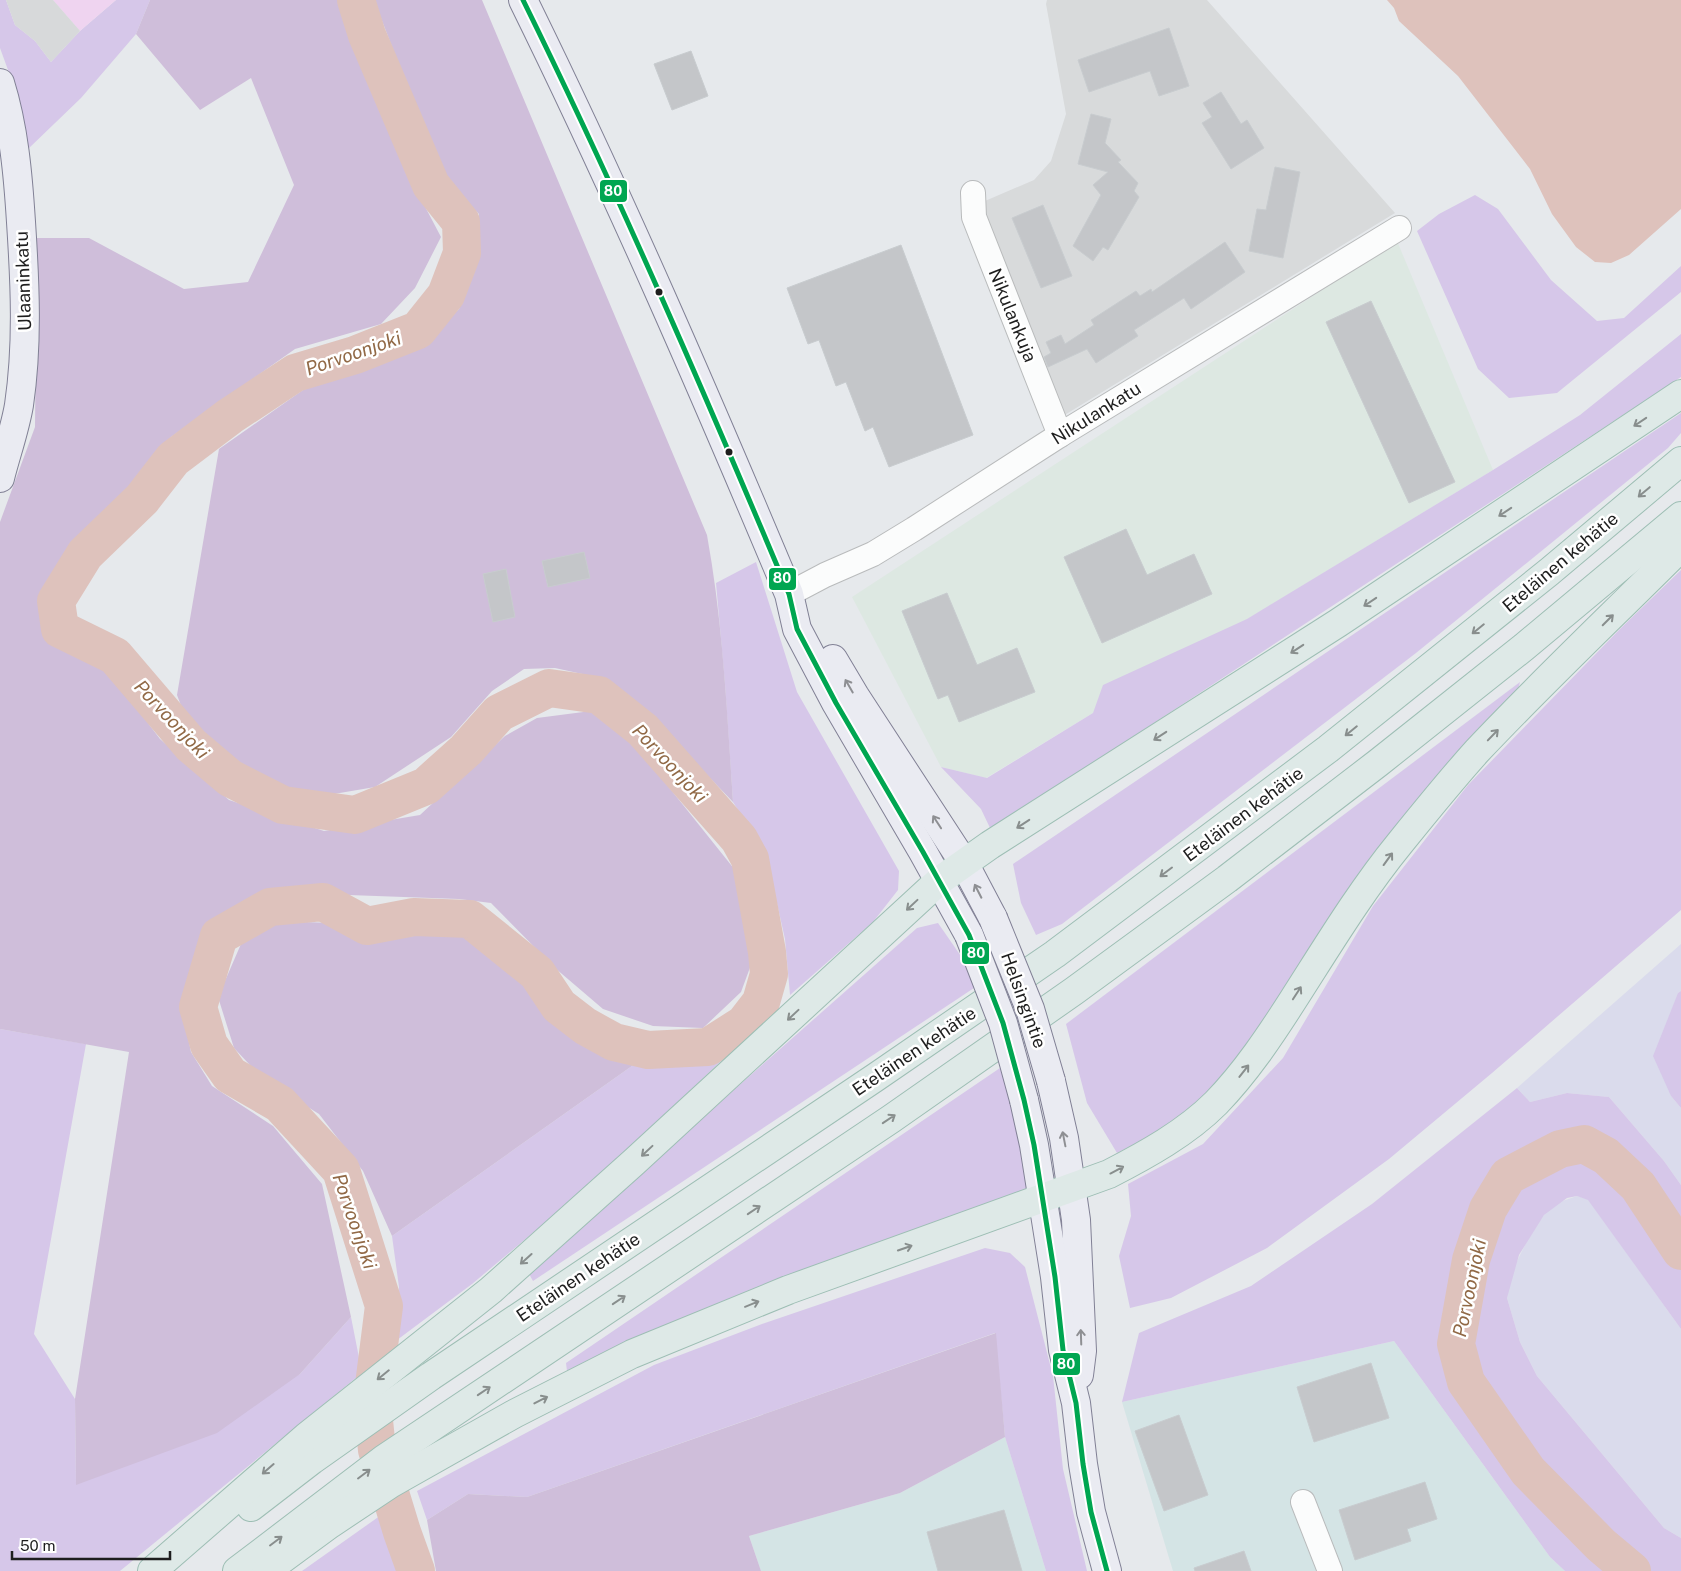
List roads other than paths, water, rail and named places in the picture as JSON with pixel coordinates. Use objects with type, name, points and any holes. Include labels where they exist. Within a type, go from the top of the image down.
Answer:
[{"type":"highway","points":[[152,1571],[309,1449],[421,1345],[491,1290],[682,1118],[939,881],[1338,622],[1681,394]]},
{"type":"highway","name":"Eteläinen kehätie","points":[[170,1571],[309,1449],[431,1376],[1055,954],[1328,749],[1549,572],[1681,461]]},
{"type":"highway","points":[[266,1571],[384,1460],[898,1113],[1074,991],[1227,879],[1378,763],[1524,647],[1681,516]]},
{"type":"highway","points":[[237,1571],[328,1513],[390,1484],[514,1414],[616,1362],[690,1329],[788,1290],[1109,1174],[1184,1129],[1215,1104],[1248,1067],[1364,893],[1397,846],[1438,796],[1476,752],[1526,700],[1681,547]]},
{"type":"main road","name":"Helsingintie","points":[[524,0],[579,114],[702,392],[789,594],[797,629],[836,703],[969,935],[1003,1023],[1024,1100],[1055,1277],[1063,1350],[1076,1403],[1083,1464],[1092,1512],[1107,1571]]},
{"type":"main road","name":"Ulaaninkatu","points":[[0,83],[9,110],[17,170],[24,268],[25,344],[19,406],[0,478]]},
{"type":"main road","name":"Helsingintie","points":[[789,594],[811,622],[854,696],[964,863],[993,918],[1030,1009],[1051,1081],[1064,1138],[1076,1220],[1082,1351],[1076,1403]]},
{"type":"street","name":"Nikulankuja","points":[[973,193],[974,217],[1060,435]]},
{"type":"street","name":"Nikulankatu","points":[[789,594],[872,554],[914,529],[1060,435],[1399,228]]},
{"type":"street","points":[[1303,1502],[1330,1571]]},
{"type":"waterway","name":"Porvoonjoki","points":[[356,0],[367,35],[431,185],[461,222],[462,253],[446,295],[418,330],[355,355],[295,373],[230,416],[173,459],[142,499],[85,554],[56,601],[60,629],[115,656],[191,745],[230,778],[283,805],[355,815],[426,786],[466,750],[499,713],[549,688],[599,695],[643,730],[739,839],[750,859],[767,952],[769,974],[761,1002],[744,1024],[708,1047],[648,1050],[614,1042],[585,1026],[559,1006],[537,973],[470,919],[414,917],[367,926],[323,902],[270,907],[219,936],[198,1007],[209,1045],[230,1075],[280,1104],[341,1170],[384,1306],[372,1401],[377,1450],[416,1571]]},
{"type":"waterway","name":"Porvoonjoki","points":[[1632,1571],[1601,1545],[1528,1471],[1466,1382],[1456,1344],[1471,1260],[1488,1209],[1508,1176],[1560,1149],[1584,1144],[1606,1156],[1638,1186],[1681,1251]]}]
